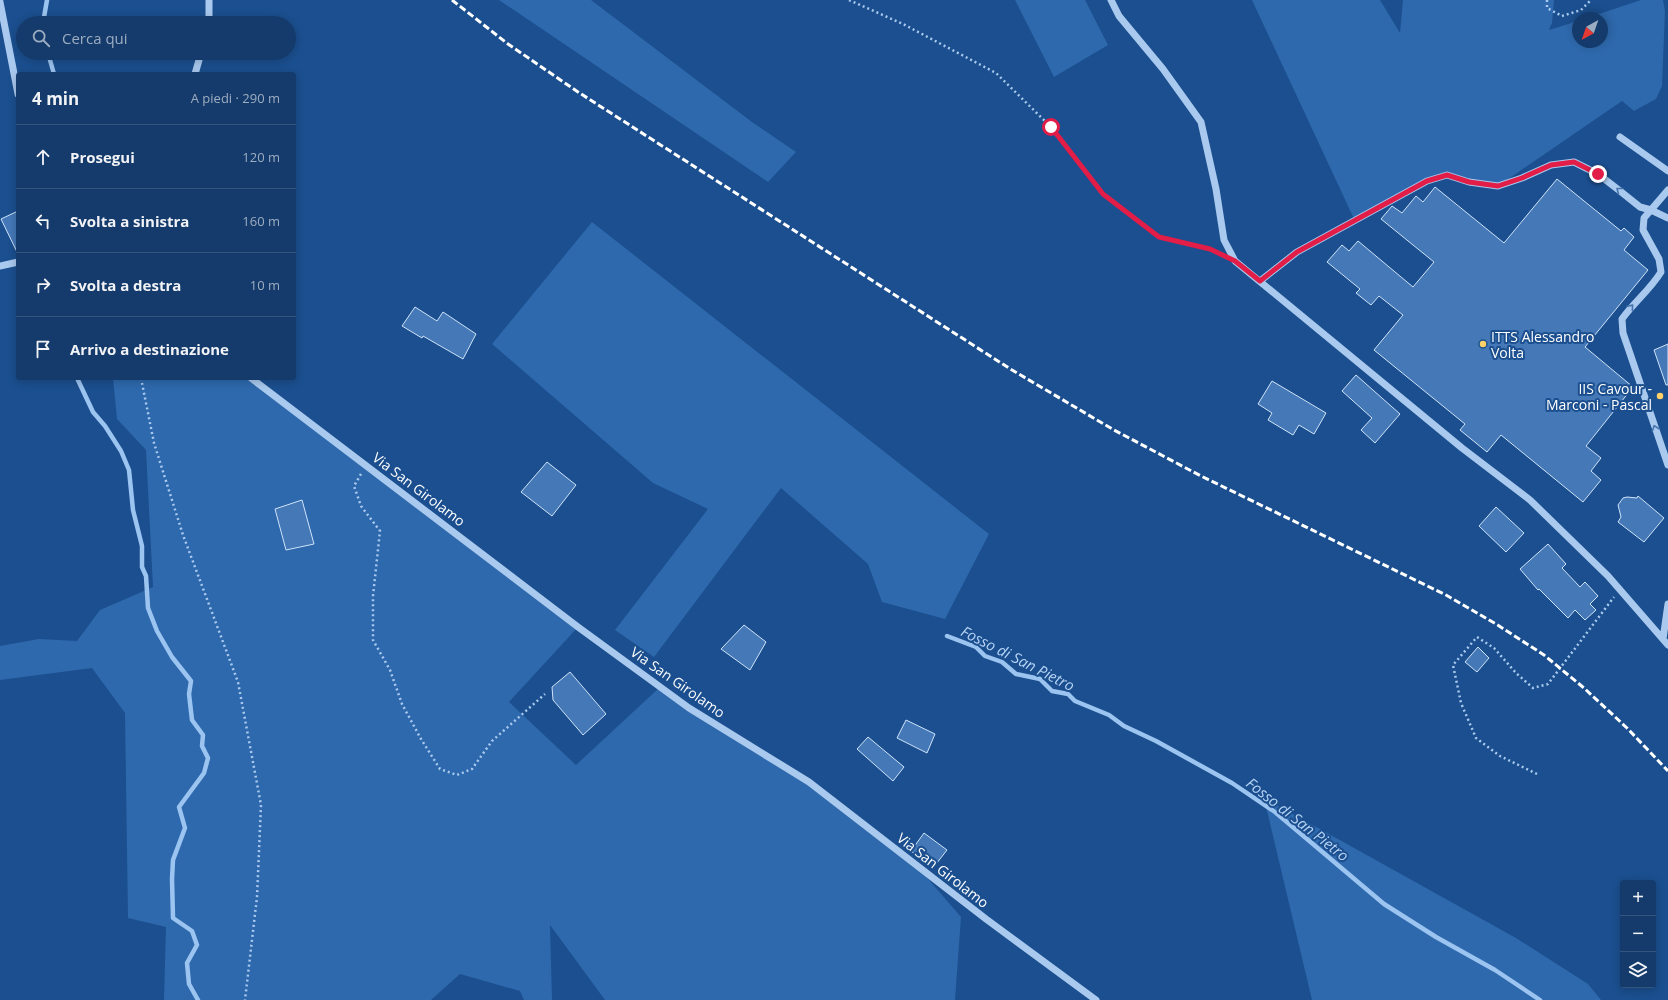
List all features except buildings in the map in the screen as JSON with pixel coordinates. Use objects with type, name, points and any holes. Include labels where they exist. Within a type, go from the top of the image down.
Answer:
[{"type":"street","points":[[209,0],[209,16]]},
{"type":"street","points":[[1111,0],[1119,16],[1163,69],[1201,122],[1216,189],[1224,240],[1235,261],[1462,448],[1530,500],[1608,576],[1668,645]]},
{"type":"street","points":[[0,2],[16,84]]},
{"type":"street","points":[[196,72],[199,60]]},
{"type":"street","points":[[1620,137],[1668,171]]},
{"type":"street","points":[[1260,281],[1297,252],[1427,181],[1447,175],[1469,182],[1498,186],[1522,178],[1551,165],[1574,162],[1598,174],[1640,207],[1651,210],[1668,218]]},
{"type":"street","points":[[1668,190],[1644,218],[1643,230],[1659,259],[1661,272],[1652,286],[1631,306],[1622,319],[1623,332],[1668,465]]},
{"type":"street","points":[[0,266],[16,262]]},
{"type":"street","name":"Via San Girolamo","points":[[254,380],[578,627],[689,708],[808,782],[986,919],[1096,1000]]},
{"type":"street","points":[[1663,639],[1668,604]]},
{"type":"path","points":[[849,0],[903,24],[996,73],[1051,127],[1103,194],[1159,237],[1210,249],[1235,261]]},
{"type":"path","points":[[1547,0],[1547,8],[1562,16],[1581,10],[1591,0]]},
{"type":"path","points":[[141,380],[154,442],[181,528],[238,682],[261,805],[257,897],[245,1000]]},
{"type":"path","points":[[366,466],[354,486],[361,506],[380,531],[372,596],[373,640],[390,670],[402,704],[440,768],[457,775],[472,769],[492,741],[546,694]]},
{"type":"path","points":[[1537,774],[1500,756],[1476,738],[1461,703],[1453,665],[1477,637],[1494,648],[1516,673],[1533,688],[1548,684],[1620,589]]},
{"type":"shaded area","points":[[499,0],[591,0],[752,122],[796,152],[768,182]]},
{"type":"shaded area","points":[[1015,0],[1085,0],[1108,45],[1054,77]]},
{"type":"shaded area","points":[[1252,0],[1380,0],[1400,33],[1403,0],[1554,0],[1552,23],[1549,30],[1572,23],[1572,48],[1608,48],[1608,12],[1605,12],[1641,0],[1663,0],[1665,11],[1662,86],[1656,99],[1634,111],[1622,101],[1498,186],[1447,175],[1355,221]]},
{"type":"shaded area","points":[[592,222],[989,534],[945,619],[882,602],[868,564],[781,488],[654,657],[615,630],[708,509],[653,483],[492,344]]},
{"type":"shaded area","points":[[113,380],[254,380],[578,627],[509,702],[576,765],[660,687],[809,782],[917,866],[961,917],[955,1000],[605,1000],[550,925],[552,1000],[524,1000],[520,991],[460,974],[431,1000],[164,1000],[166,927],[128,918],[125,713],[92,668],[0,680],[0,646],[39,639],[77,641],[100,610],[153,587],[146,450],[117,419]]},
{"type":"shaded area","points":[[1264,798],[1516,938],[1588,984],[1601,1000],[1312,1000]]},
{"type":"waterway","points":[[44,16],[47,0]]},
{"type":"waterway","points":[[50,60],[53,72]]},
{"type":"waterway","points":[[78,380],[93,412],[105,426],[121,451],[129,470],[133,510],[142,546],[142,567],[146,576],[148,608],[157,631],[172,657],[191,681],[189,694],[192,720],[203,735],[202,746],[208,758],[204,773],[179,807],[185,828],[173,860],[172,879],[173,918],[192,931],[197,945],[187,963],[189,984],[198,1000]]},
{"type":"waterway","name":"Fosso di San Pietro","points":[[947,636],[976,647],[985,656],[1002,662],[1016,674],[1040,679],[1052,691],[1068,694],[1075,701],[1109,715],[1124,726],[1156,741],[1232,783],[1275,812],[1384,904],[1436,937],[1495,970],[1540,1000]]},
{"type":"railway","points":[[452,0],[508,44],[578,92],[1012,370],[1114,430],[1201,476],[1446,595],[1496,624],[1544,655],[1584,688],[1627,728],[1668,771]]},
{"type":"place","name":"ITTS Alessandro Volta","points":[[1483,344]]},
{"type":"place","name":"IIS Cavour - Marconi - Pascal","points":[[1660,396]]},
{"type":"route","points":[[1051,127],[1103,194],[1159,237],[1210,249],[1235,261],[1260,281],[1297,252],[1427,181],[1447,175],[1469,182],[1498,186],[1522,178],[1551,165],[1574,162],[1598,174]]}]
